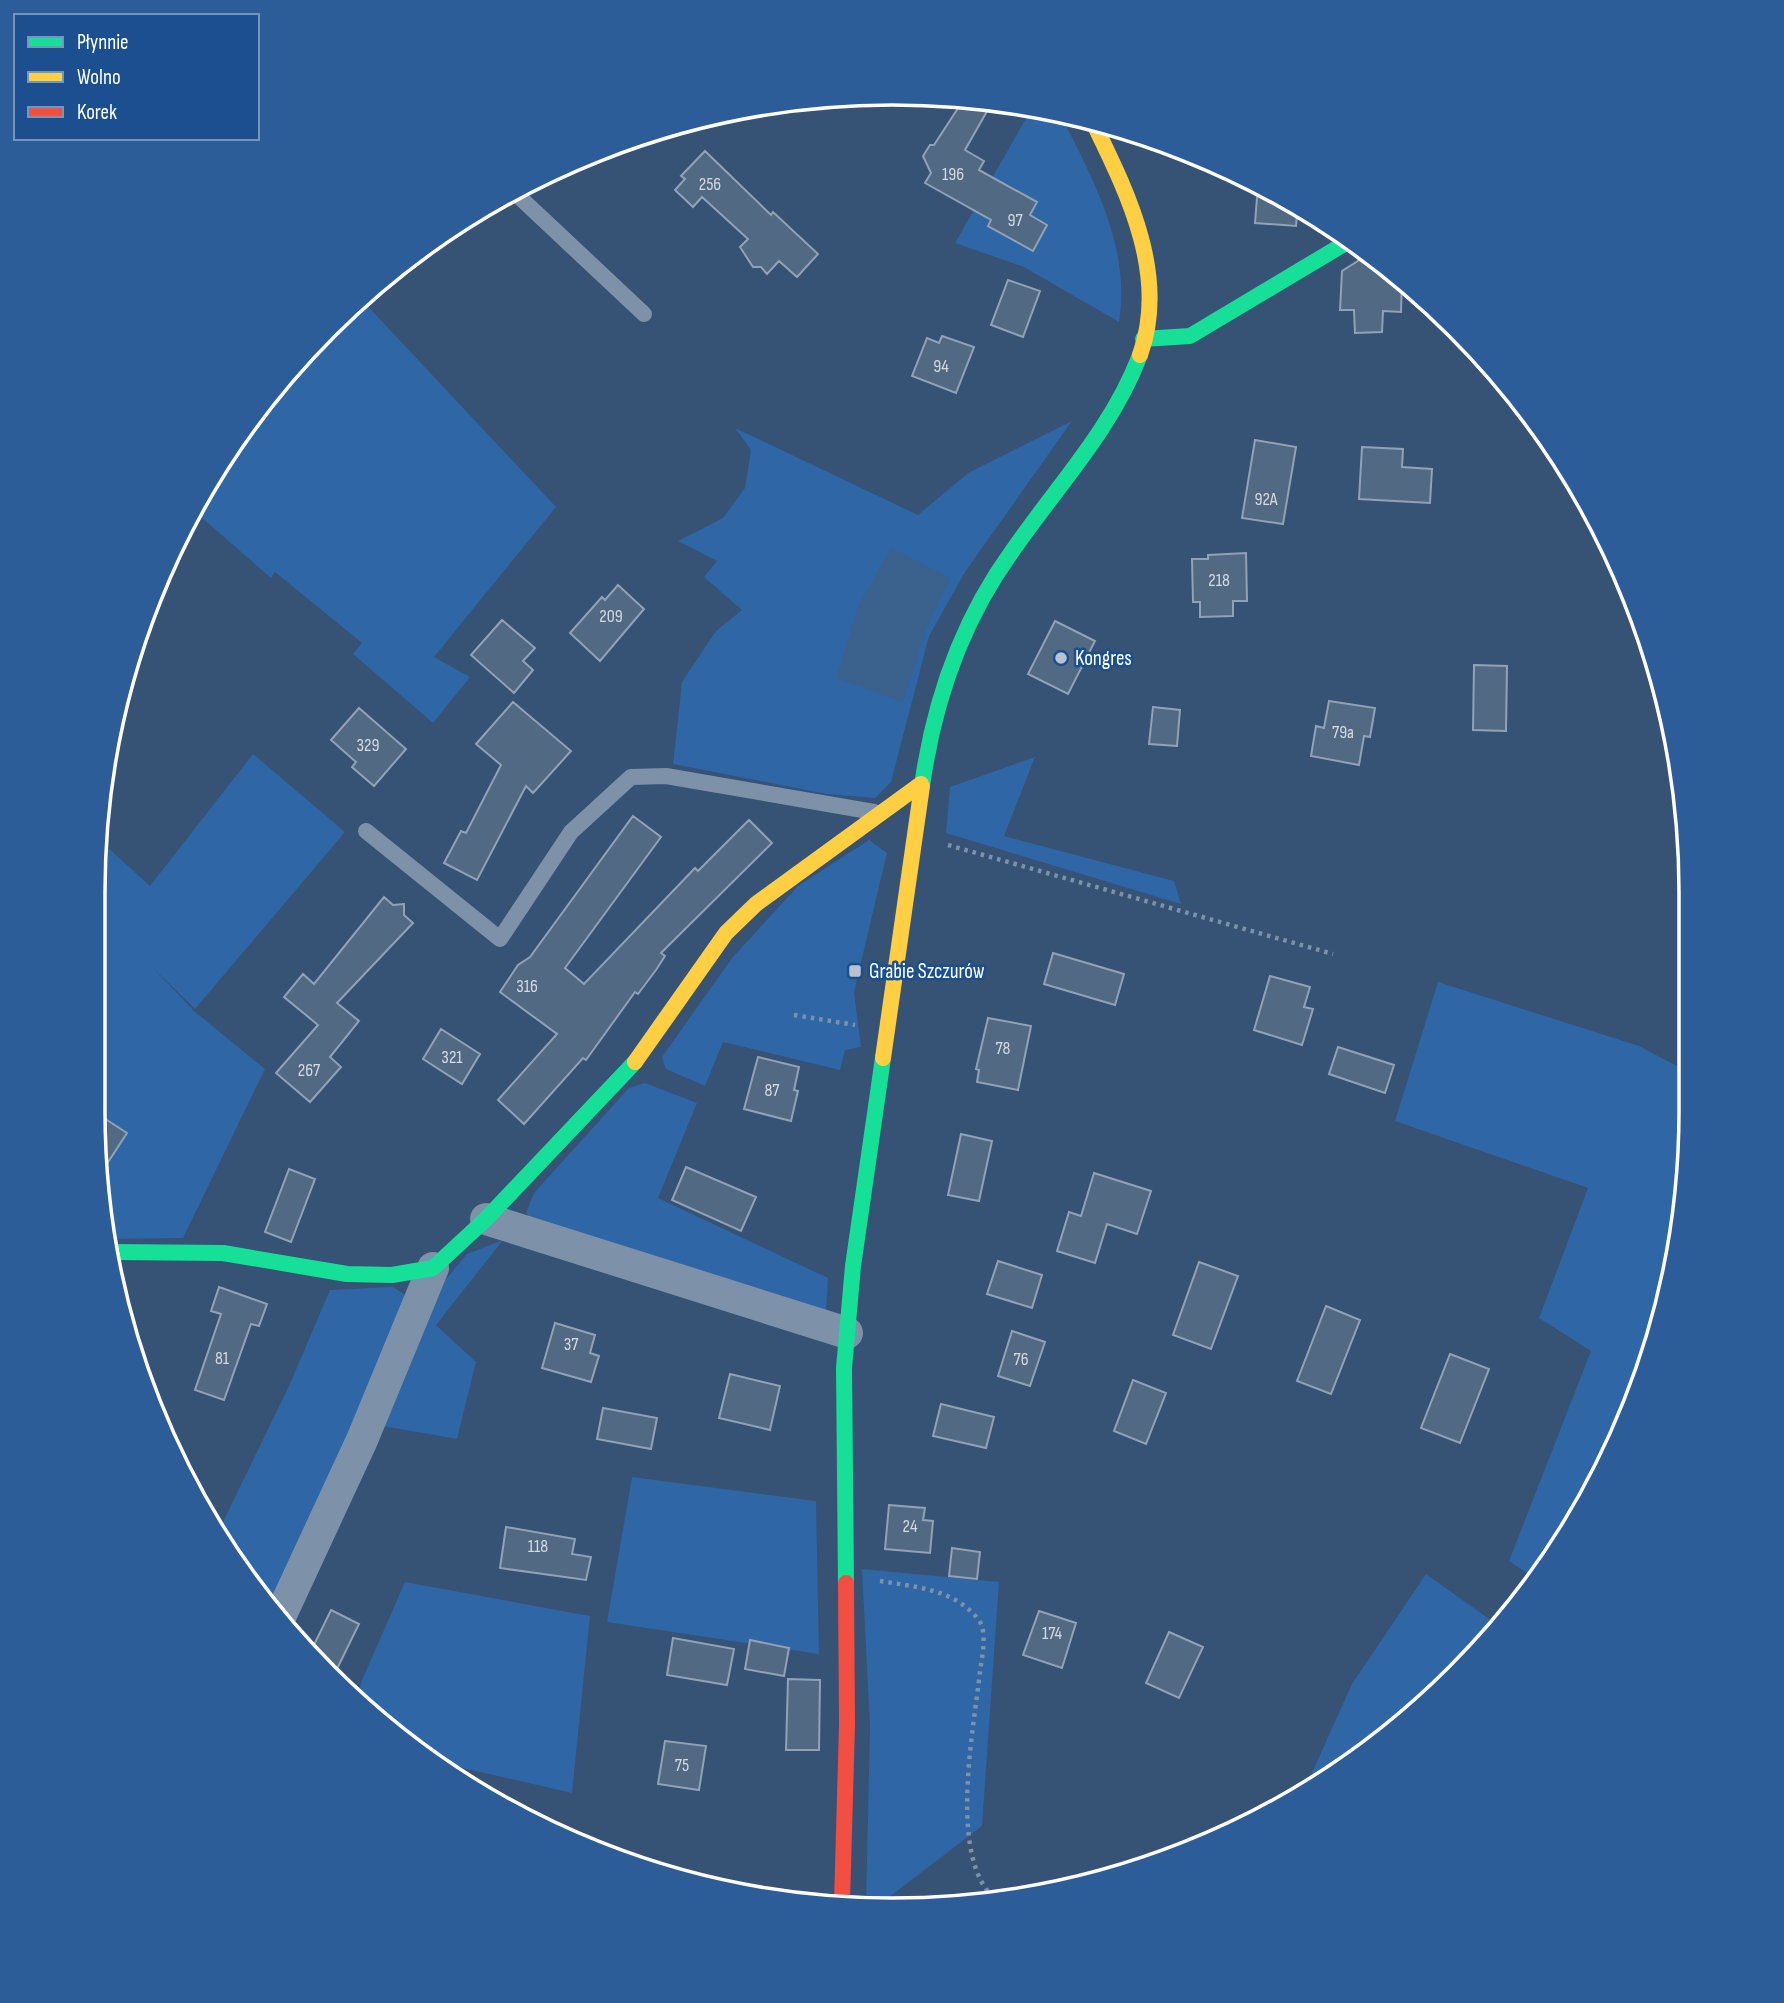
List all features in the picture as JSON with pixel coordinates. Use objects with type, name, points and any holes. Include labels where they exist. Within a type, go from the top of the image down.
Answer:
[{"type":"street","points":[[842,1896],[847,1725],[843,1426],[847,1333],[853,1266],[921,784],[937,703],[966,628],[1012,549],[1110,421],[1129,386],[1143,340],[1148,285],[1142,240],[1124,189],[1098,133]]},
{"type":"street","points":[[1143,340],[1190,336],[1340,246]]},
{"type":"street","points":[[283,1609],[362,1440],[433,1268],[486,1220],[630,1070],[726,933],[756,904],[921,784]]},
{"type":"street","points":[[486,1220],[847,1333]]},
{"type":"street","points":[[119,1257],[223,1253],[347,1274],[392,1275],[433,1268]]},
{"type":"lane","points":[[521,198],[644,314]]},
{"type":"lane","points":[[366,831],[500,939],[571,832],[631,777],[666,776],[883,814]]},
{"type":"path","points":[[914,835],[1333,954]]},
{"type":"path","points":[[794,1015],[862,1025]]},
{"type":"path","points":[[845,1575],[939,1590],[968,1608],[981,1622],[983,1645],[968,1784],[967,1844],[987,1892]]},
{"type":"shaded area","points":[[1027,117],[1065,125],[1096,189],[1114,240],[1121,294],[1119,322],[1024,267],[955,243]]},
{"type":"shaded area","points":[[367,306],[556,507],[434,657],[470,677],[433,723],[353,654],[362,643],[275,572],[271,578],[200,516],[238,455],[268,413],[300,373]]},
{"type":"shaded area","points":[[1072,421],[965,572],[929,636],[891,782],[875,798],[827,794],[673,764],[682,682],[716,631],[742,610],[704,577],[717,561],[678,541],[723,518],[745,488],[751,450],[735,428],[918,515],[968,473]]},
{"type":"shaded area","points":[[891,548],[950,578],[926,630],[903,702],[836,678],[859,605]]},
{"type":"shaded area","points":[[253,754],[345,832],[195,1009],[152,967],[194,1011],[265,1069],[183,1238],[116,1239],[107,1162],[105,1111],[107,847],[150,886]]},
{"type":"shaded area","points":[[1035,757],[1004,836],[1174,881],[1181,904],[946,833],[950,787]]},
{"type":"shaded area","points":[[869,840],[887,853],[854,992],[861,1047],[845,1050],[840,1070],[723,1042],[705,1086],[666,1069],[662,1057],[732,958],[798,886]]},
{"type":"shaded area","points":[[1438,982],[1639,1046],[1679,1067],[1677,1162],[1672,1214],[1652,1315],[1619,1412],[1598,1459],[1574,1505],[1528,1574],[1509,1561],[1591,1351],[1539,1318],[1588,1188],[1395,1121]]},
{"type":"shaded area","points":[[645,1083],[697,1103],[658,1198],[828,1278],[826,1312],[534,1222],[526,1213],[534,1193],[629,1088]]},
{"type":"shaded area","points":[[503,1240],[436,1325],[476,1362],[457,1439],[383,1426],[437,1290],[467,1254]]},
{"type":"shaded area","points":[[393,1287],[404,1294],[407,1307],[277,1601],[222,1523],[289,1386],[330,1290]]},
{"type":"shaded area","points":[[632,1477],[816,1501],[819,1654],[607,1622]]},
{"type":"shaded area","points":[[862,1569],[999,1582],[982,1826],[888,1898],[866,1897],[870,1727]]},
{"type":"shaded area","points":[[1426,1574],[1491,1621],[1411,1703],[1310,1777],[1352,1684]]},
{"type":"shaded area","points":[[405,1582],[590,1616],[572,1793],[458,1767],[373,1703],[360,1690]]},
{"type":"building","points":[[958,108],[987,111],[965,150],[984,161],[979,170],[1037,202],[1030,215],[1047,225],[1033,251],[988,226],[991,220],[925,183],[931,173],[923,156],[930,145],[934,145]]},
{"type":"building","points":[[705,151],[771,215],[773,212],[818,254],[797,277],[779,261],[767,274],[761,267],[753,267],[740,247],[748,239],[702,197],[693,207],[675,190],[685,179],[681,176]]},
{"type":"building","points":[[1257,195],[1297,217],[1296,226],[1255,223]]},
{"type":"building","points":[[1360,260],[1402,292],[1401,312],[1383,311],[1382,332],[1355,333],[1354,310],[1340,310],[1342,271]]},
{"type":"building","points":[[1008,280],[1040,291],[1023,337],[991,325]]},
{"type":"building","points":[[942,336],[974,347],[956,393],[912,376],[927,338],[939,343]]},
{"type":"building","points":[[1255,440],[1296,447],[1283,524],[1242,518]]},
{"type":"building","points":[[1362,447],[1403,449],[1402,467],[1432,469],[1430,503],[1359,499]]},
{"type":"building","points":[[1246,553],[1247,601],[1233,601],[1233,616],[1200,617],[1200,602],[1193,602],[1192,559],[1208,559],[1208,555]]},
{"type":"building","points":[[618,585],[644,609],[600,661],[570,633],[602,597],[605,600]]},
{"type":"building","points":[[502,620],[535,648],[523,661],[533,670],[514,693],[471,655]]},
{"type":"building","name":"Kongres","points":[[1055,621],[1095,641],[1068,694],[1028,674]]},
{"type":"building","points":[[1474,665],[1507,666],[1506,731],[1473,730]]},
{"type":"building","points":[[1329,701],[1375,708],[1370,737],[1364,736],[1359,765],[1311,756],[1316,726],[1324,728]]},
{"type":"building","points":[[513,702],[571,751],[533,793],[526,786],[477,880],[444,863],[461,831],[466,833],[501,765],[476,744]]},
{"type":"building","points":[[1153,707],[1180,710],[1177,746],[1149,744]]},
{"type":"building","points":[[359,708],[406,749],[374,786],[352,767],[356,762],[331,740]]},
{"type":"building","points":[[633,816],[661,837],[565,968],[584,984],[695,868],[698,871],[749,820],[772,843],[661,953],[665,956],[656,970],[638,994],[635,992],[586,1060],[583,1058],[524,1124],[498,1100],[557,1034],[500,992],[518,965],[530,957]]},
{"type":"building","points":[[384,897],[393,905],[404,904],[404,915],[413,923],[337,1003],[359,1021],[330,1057],[341,1067],[310,1102],[276,1073],[318,1025],[284,997],[303,974],[314,984]]},
{"type":"building","points":[[1053,953],[1124,974],[1115,1005],[1044,984]]},
{"type":"building","points":[[1270,976],[1310,987],[1304,1007],[1313,1009],[1302,1045],[1254,1030]]},
{"type":"building","points":[[988,1018],[1031,1026],[1018,1090],[977,1082],[979,1070],[976,1069]]},
{"type":"building","points":[[441,1029],[480,1054],[462,1084],[423,1059]]},
{"type":"building","points":[[1338,1047],[1394,1065],[1385,1093],[1329,1074]]},
{"type":"building","points":[[758,1057],[799,1067],[794,1090],[798,1091],[791,1121],[744,1109]]},
{"type":"building","points":[[105,1119],[127,1133],[107,1164]]},
{"type":"building","points":[[961,1134],[992,1141],[979,1201],[948,1195]]},
{"type":"building","points":[[686,1167],[756,1197],[741,1231],[672,1200]]},
{"type":"building","points":[[289,1169],[315,1179],[291,1242],[265,1232]]},
{"type":"building","points":[[1094,1173],[1151,1191],[1137,1234],[1107,1224],[1095,1263],[1057,1251],[1069,1212],[1081,1216]]},
{"type":"building","points":[[998,1261],[1042,1275],[1032,1308],[987,1294]]},
{"type":"building","points":[[1199,1262],[1238,1276],[1211,1349],[1173,1335]]},
{"type":"building","points":[[219,1287],[267,1304],[259,1326],[251,1324],[224,1400],[195,1390],[221,1314],[211,1311]]},
{"type":"building","points":[[1326,1306],[1360,1320],[1331,1394],[1297,1381]]},
{"type":"building","points":[[555,1323],[595,1335],[590,1353],[599,1356],[591,1382],[542,1368]]},
{"type":"building","points":[[1012,1331],[1045,1342],[1030,1386],[998,1376]]},
{"type":"building","points":[[1450,1354],[1489,1369],[1460,1443],[1421,1428]]},
{"type":"building","points":[[730,1374],[780,1386],[770,1430],[719,1418]]},
{"type":"building","points":[[1133,1380],[1166,1393],[1146,1444],[1114,1431]]},
{"type":"building","points":[[941,1404],[994,1417],[986,1448],[933,1436]]},
{"type":"building","points":[[603,1408],[657,1418],[651,1449],[597,1439]]},
{"type":"building","points":[[889,1505],[925,1508],[923,1520],[933,1521],[930,1553],[885,1549]]},
{"type":"building","points":[[506,1527],[575,1539],[572,1554],[591,1557],[586,1580],[500,1568]]},
{"type":"building","points":[[952,1548],[980,1552],[977,1579],[949,1576]]},
{"type":"building","points":[[331,1610],[359,1624],[337,1668],[314,1645]]},
{"type":"building","points":[[1039,1611],[1076,1623],[1062,1668],[1023,1655]]},
{"type":"building","points":[[1169,1632],[1203,1647],[1179,1698],[1146,1683]]},
{"type":"building","points":[[673,1638],[734,1649],[727,1685],[667,1675]]},
{"type":"building","points":[[750,1640],[789,1648],[784,1676],[745,1669]]},
{"type":"building","points":[[788,1679],[820,1680],[819,1750],[786,1750]]},
{"type":"building","points":[[665,1741],[706,1746],[699,1790],[658,1784]]},
{"type":"traffic: fast","points":[[1143,339],[1190,336],[1340,246]]},
{"type":"traffic: fast","points":[[922,786],[943,692],[953,662],[979,604],[1013,550],[1115,408],[1140,355]]},
{"type":"traffic: fast","points":[[846,1583],[844,1368],[853,1266],[883,1058]]},
{"type":"traffic: fast","points":[[118,1252],[223,1253],[347,1274],[392,1275],[433,1268],[486,1219],[635,1062]]},
{"type":"traffic: slow","points":[[1098,133],[1130,205],[1147,265],[1150,295],[1148,325],[1140,355]]},
{"type":"traffic: slow","points":[[635,1062],[726,933],[756,904],[921,784]]},
{"type":"traffic: slow","points":[[883,1058],[922,786]]},
{"type":"traffic: jam","points":[[842,1896],[847,1725],[846,1583]]},
{"type":"place","name":"Kongres","points":[[1061,658]]},
{"type":"place","name":"Grabie Szczurów","points":[[855,971]]}]
